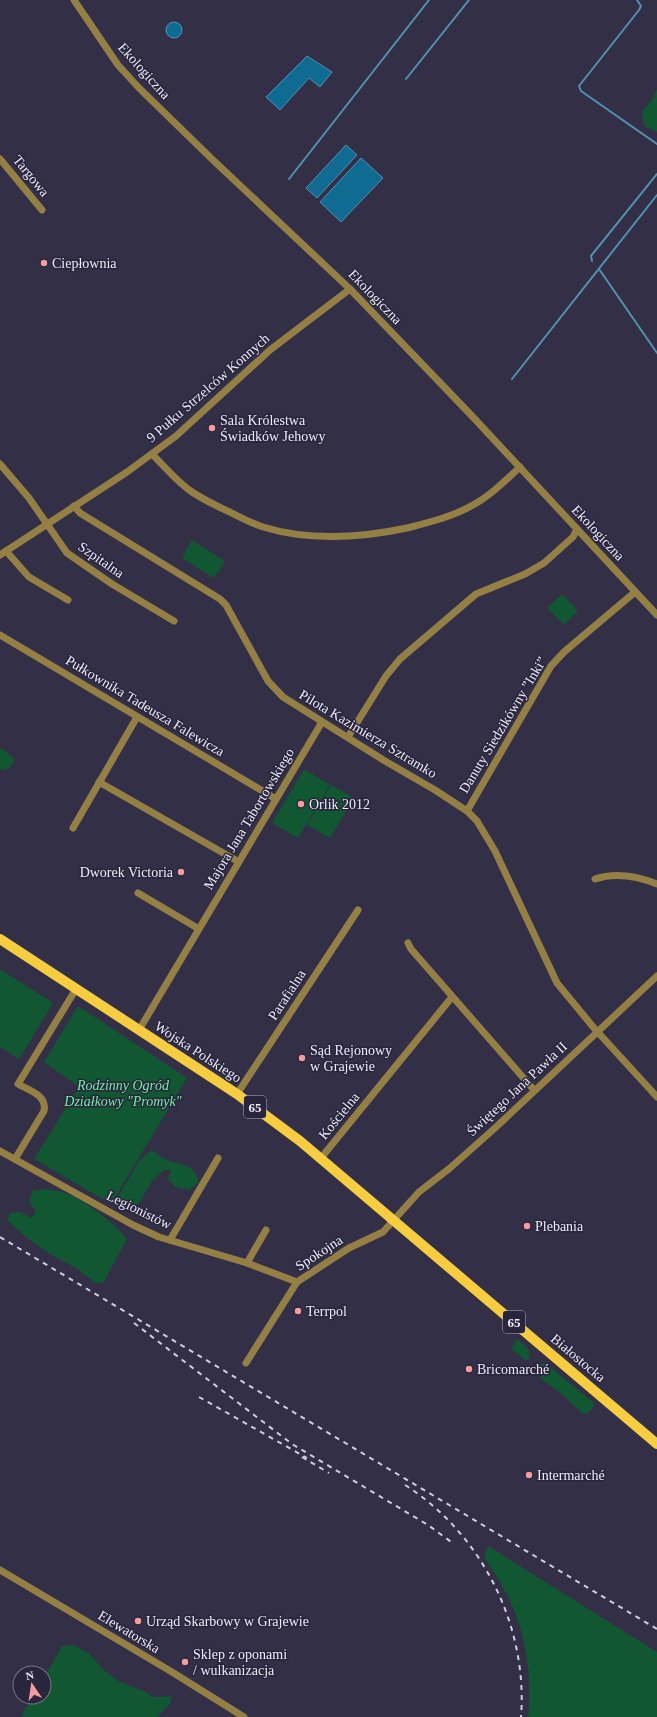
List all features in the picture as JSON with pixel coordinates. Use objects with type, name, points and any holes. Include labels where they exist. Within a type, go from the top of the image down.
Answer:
[{"type":"main road","name":"Wojska Polskiego","points":[[0,939],[237,1094],[321,1158],[482,1295]]},
{"type":"main road","name":"Białostocka","points":[[482,1295],[657,1444]]},
{"type":"street","name":"Ekologiczna","points":[[74,0],[118,65],[139,88],[350,289],[520,467],[657,615]]},
{"type":"street","name":"Targowa","points":[[0,159],[42,210]]},
{"type":"street","name":"9 Pułku Strzelców Konnych","points":[[3,553],[152,454],[187,427],[270,350],[350,289]]},
{"type":"street","points":[[152,454],[192,492],[242,518],[263,527],[295,533],[325,536],[359,536],[377,534],[426,523],[452,515],[473,506],[494,492],[520,467]]},
{"type":"street","name":"Szpitalna","points":[[0,464],[19,484],[60,545],[70,556],[174,622]]},
{"type":"street","name":"Pilota Kazimierza Sztramko","points":[[74,506],[80,513],[220,599],[226,605],[260,667],[273,687],[291,702],[385,761],[435,790],[467,811],[477,821],[494,851],[557,983],[596,1031],[657,1097]]},
{"type":"street","points":[[348,737],[386,676],[400,659],[476,594],[525,574],[544,563],[573,537],[578,529]]},
{"type":"street","points":[[3,553],[29,578],[68,600]]},
{"type":"street","name":"Danuty Siedzikówny ”Inki”","points":[[467,811],[551,666],[564,652],[635,592]]},
{"type":"street","name":"Pułkownika Tadeusza Falewicza","points":[[0,634],[276,799]]},
{"type":"street","points":[[73,828],[137,717]]},
{"type":"street","name":"Majora Jana Tabortowskiego","points":[[139,1030],[322,722]]},
{"type":"street","points":[[99,782],[239,862]]},
{"type":"street","points":[[595,879],[604,876],[620,875],[635,877],[657,884]]},
{"type":"street","points":[[138,893],[199,929]]},
{"type":"street","name":"Parafialna","points":[[237,1094],[358,910]]},
{"type":"street","points":[[408,943],[411,949],[452,997],[534,1090]]},
{"type":"street","name":"Świętego Jana Pawła II","points":[[395,1220],[419,1192],[450,1168],[657,976]]},
{"type":"street","points":[[15,1159],[45,1107],[43,1100],[39,1096],[18,1084],[76,989]]},
{"type":"street","name":"Kościelna","points":[[321,1158],[452,997]]},
{"type":"street","name":"Legionistów","points":[[0,1151],[159,1237],[247,1263],[297,1282]]},
{"type":"street","points":[[170,1240],[218,1158]]},
{"type":"street","name":"Spokojna","points":[[246,1363],[297,1282],[346,1249],[376,1236],[395,1220]]},
{"type":"street","points":[[247,1263],[266,1230]]},
{"type":"street","name":"Elewatorska","points":[[0,1570],[172,1672],[244,1717]]},
{"type":"green space","points":[[657,89],[657,132],[644,126],[642,112],[653,98]]},
{"type":"green space","points":[[192,540],[225,561],[214,578],[182,558]]},
{"type":"green space","points":[[562,594],[578,611],[564,625],[547,608]]},
{"type":"green space","points":[[0,748],[13,757],[14,762],[8,769],[3,770],[0,768]]},
{"type":"green space","name":"Orlik 2012","points":[[304,769],[330,785],[298,838],[272,823]]},
{"type":"green space","points":[[331,785],[354,798],[330,838],[307,825]]},
{"type":"green space","points":[[0,969],[53,1003],[19,1059],[0,1047]]},
{"type":"green space","name":"Rodzinny Ogród Działkowy \"Promyk\"","points":[[78,1006],[187,1078],[111,1204],[34,1159],[77,1090],[77,1085],[44,1062]]},
{"type":"green space","points":[[152,1150],[165,1159],[191,1169],[195,1172],[198,1183],[189,1190],[175,1187],[168,1179],[171,1170],[164,1170],[152,1181],[139,1203],[125,1210],[118,1206],[117,1198],[140,1160]]},
{"type":"green space","points":[[33,1190],[52,1190],[72,1196],[93,1208],[127,1239],[103,1283],[94,1282],[76,1268],[50,1254],[27,1238],[7,1220],[10,1213],[20,1212],[32,1218],[36,1211],[29,1202]]},
{"type":"green space","points":[[517,1339],[525,1345],[529,1351],[530,1354],[528,1360],[511,1349]]},
{"type":"green space","points":[[545,1363],[594,1403],[593,1408],[587,1414],[581,1413],[579,1409],[577,1409],[564,1396],[540,1378],[541,1376],[537,1372],[540,1364]]},
{"type":"green space","points":[[488,1546],[657,1652],[657,1717],[528,1717],[529,1685],[526,1652],[518,1620],[512,1605],[498,1578],[484,1557]]},
{"type":"green space","points":[[74,1645],[89,1654],[106,1672],[118,1681],[146,1692],[152,1697],[172,1696],[170,1704],[157,1717],[21,1717],[28,1705],[52,1705],[51,1665],[62,1646]]},
{"type":"water","points":[[171,22],[177,22],[182,27],[180,36],[177,38],[171,38],[166,33],[166,27]]},
{"type":"water","points":[[307,56],[332,72],[320,87],[309,78],[280,110],[266,97]]},
{"type":"water","points":[[346,145],[357,155],[317,198],[306,188]]},
{"type":"water","points":[[361,158],[383,178],[341,222],[320,202]]},
{"type":"waterway","points":[[289,179],[429,0]]},
{"type":"waterway","points":[[406,79],[469,0]]},
{"type":"waterway","points":[[637,0],[641,6],[639,10],[579,86],[581,91],[657,144]]},
{"type":"waterway","points":[[592,261],[591,256],[657,174]]},
{"type":"waterway","points":[[512,379],[657,195]]},
{"type":"waterway","points":[[599,269],[657,353]]},
{"type":"railway","points":[[0,1237],[657,1629]]},
{"type":"railway","points":[[134,1323],[292,1444],[428,1525],[454,1544]]},
{"type":"railway","points":[[199,1397],[307,1458]]},
{"type":"railway","points":[[302,1457],[329,1473]]},
{"type":"railway","points":[[405,1485],[432,1505],[457,1529],[477,1556],[494,1585],[508,1617],[517,1649],[521,1683],[521,1717]]},
{"type":"place","name":"Ciepłownia","points":[[44,263]]},
{"type":"place","name":"Sala Królestwa Świadków Jehowy","points":[[212,428]]},
{"type":"place","name":"Orlik 2012","points":[[301,804]]},
{"type":"place","name":"Dworek Victoria","points":[[181,872]]},
{"type":"place","name":"Sąd Rejonowy w Grajewie","points":[[302,1058]]},
{"type":"place","name":"Plebania","points":[[527,1226]]},
{"type":"place","name":"Terrpol","points":[[298,1311]]},
{"type":"place","name":"Bricomarché","points":[[469,1369]]},
{"type":"place","name":"Intermarché","points":[[529,1475]]},
{"type":"place","name":"Urząd Skarbowy w Grajewie","points":[[138,1621]]},
{"type":"place","name":"Sklep z oponami / wulkanizacja","points":[[185,1662]]}]
